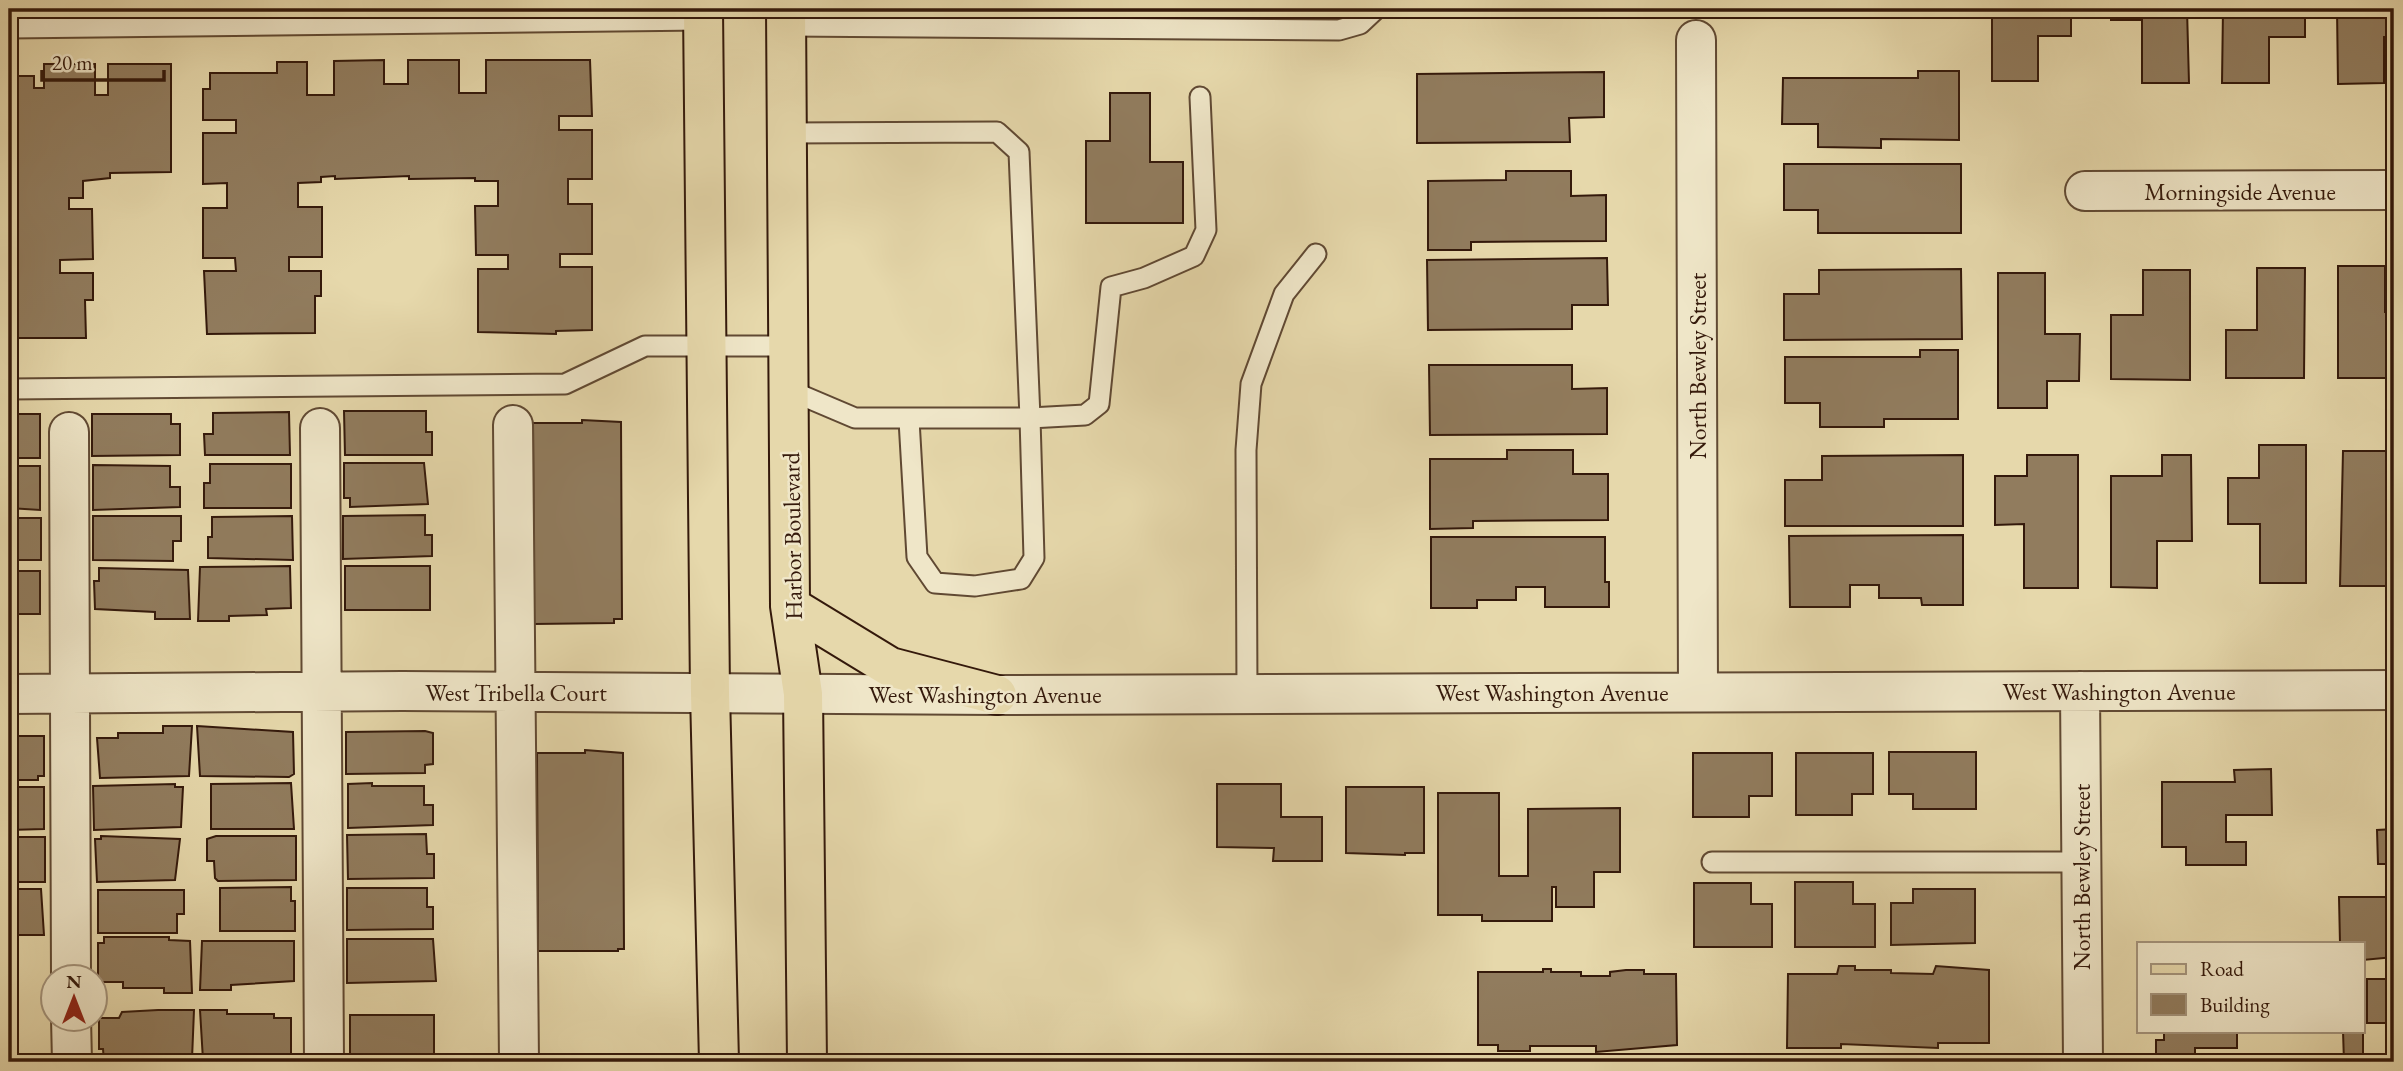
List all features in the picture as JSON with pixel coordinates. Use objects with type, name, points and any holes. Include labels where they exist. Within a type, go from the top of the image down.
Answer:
[{"type":"main road","points":[[703,15],[710,693],[719,1062]]},
{"type":"main road","name":"Harbor Boulevard","points":[[786,17],[790,606],[803,694],[807,1062]]},
{"type":"main road","points":[[790,606],[890,667],[997,695]]},
{"type":"street","name":"North Bewley Street","points":[[1696,40],[1698,692]]},
{"type":"street","name":"Morningside Avenue","points":[[2085,191],[2394,190]]},
{"type":"street","points":[[513,425],[519,1062]]},
{"type":"street","points":[[320,428],[324,1062]]},
{"type":"street","points":[[69,432],[71,962]]},
{"type":"street","name":"West Washington Avenue","points":[[710,693],[997,695],[2394,690]]},
{"type":"street","name":"North Bewley Street","points":[[2080,691],[2083,1062]]},
{"type":"street","name":"West Tribella Court","points":[[9,694],[710,693]]},
{"type":"street","points":[[71,1032],[72,1062]]},
{"type":"lane","points":[[786,17],[1339,30],[1360,24],[1376,9]]},
{"type":"lane","points":[[9,28],[703,15]]},
{"type":"lane","points":[[789,390],[856,418],[1030,418],[1085,415],[1099,404],[1111,287],[1144,278],[1194,256],[1206,230],[1200,97]]},
{"type":"lane","points":[[787,133],[997,132],[1019,152],[1034,558],[1021,579],[975,586],[935,583],[916,557],[909,419]]},
{"type":"lane","points":[[1247,694],[1245,450],[1251,384],[1284,294],[1316,254]]},
{"type":"lane","points":[[9,389],[565,384],[645,346],[789,346]]},
{"type":"lane","points":[[1712,862],[2081,862]]},
{"type":"building","points":[[1992,9],[2071,9],[2071,36],[2038,36],[2038,81],[1992,81]]},
{"type":"building","points":[[2111,9],[2187,9],[2189,83],[2142,83],[2142,20],[2111,20]]},
{"type":"building","points":[[2223,9],[2305,9],[2305,37],[2269,37],[2269,83],[2222,83]]},
{"type":"building","points":[[2337,9],[2394,9],[2394,37],[2384,37],[2384,83],[2338,84]]},
{"type":"building","points":[[384,60],[384,84],[408,84],[408,60],[459,60],[459,93],[486,93],[486,60],[590,60],[592,116],[559,116],[559,130],[592,130],[592,179],[568,179],[568,204],[592,204],[592,254],[560,254],[560,267],[592,267],[592,330],[556,331],[556,334],[478,332],[478,269],[508,269],[508,255],[476,255],[475,206],[498,206],[498,181],[475,181],[475,178],[409,179],[409,176],[335,179],[335,176],[321,177],[321,182],[298,183],[298,207],[322,207],[322,257],[289,257],[289,271],[321,271],[321,296],[315,296],[315,333],[207,334],[204,271],[236,271],[235,258],[203,258],[203,208],[227,208],[227,183],[203,184],[203,133],[236,133],[236,120],[203,120],[203,89],[210,89],[210,73],[277,73],[277,62],[307,62],[307,95],[334,95],[334,61]]},
{"type":"building","points":[[44,64],[95,64],[95,95],[108,95],[108,64],[171,64],[171,172],[110,173],[110,178],[83,181],[83,198],[69,198],[69,209],[92,209],[93,259],[60,260],[60,273],[93,273],[93,300],[85,300],[86,338],[9,338],[9,76],[34,76],[34,88],[44,88]]},
{"type":"building","points":[[1918,71],[1959,71],[1959,140],[1881,139],[1881,148],[1818,147],[1818,124],[1782,124],[1783,78],[1918,78]]},
{"type":"building","points":[[1604,72],[1604,117],[1569,118],[1570,142],[1417,143],[1417,74]]},
{"type":"building","points":[[1110,93],[1150,93],[1150,162],[1183,162],[1183,223],[1086,223],[1086,141],[1110,141]]},
{"type":"building","points":[[1784,164],[1961,164],[1961,233],[1818,233],[1818,210],[1784,210]]},
{"type":"building","points":[[1506,171],[1571,171],[1571,196],[1606,195],[1606,241],[1471,242],[1471,250],[1428,250],[1428,181],[1506,180]]},
{"type":"building","points":[[1607,258],[1608,305],[1572,305],[1572,329],[1428,330],[1427,260]]},
{"type":"building","points":[[2338,266],[2385,266],[2385,312],[2394,312],[2394,399],[2387,399],[2387,378],[2338,378]]},
{"type":"building","points":[[2257,268],[2305,268],[2304,378],[2226,378],[2226,330],[2257,330]]},
{"type":"building","points":[[1961,269],[1962,339],[1784,340],[1784,294],[1819,294],[1819,270]]},
{"type":"building","points":[[2143,270],[2190,270],[2190,380],[2111,379],[2111,315],[2143,315]]},
{"type":"building","points":[[1998,273],[2045,273],[2045,334],[2080,334],[2079,381],[2047,381],[2047,408],[1998,408]]},
{"type":"building","points":[[1920,350],[1958,350],[1958,419],[1884,419],[1884,427],[1820,427],[1820,403],[1785,403],[1785,357],[1920,357]]},
{"type":"building","points":[[1429,365],[1572,365],[1572,389],[1607,388],[1607,434],[1430,435]]},
{"type":"building","points":[[344,411],[426,411],[426,432],[432,432],[432,455],[345,455]]},
{"type":"building","points":[[289,412],[290,455],[205,455],[204,434],[213,434],[213,413]]},
{"type":"building","points":[[9,414],[40,414],[40,458],[9,458]]},
{"type":"building","points":[[92,414],[171,414],[171,424],[180,424],[180,455],[92,456]]},
{"type":"building","points":[[582,420],[621,422],[622,619],[614,619],[614,623],[534,624],[533,423],[582,423]]},
{"type":"building","points":[[2259,445],[2306,445],[2306,583],[2260,583],[2260,524],[2228,524],[2228,478],[2259,478]]},
{"type":"building","points":[[1507,450],[1573,450],[1573,474],[1608,474],[1608,520],[1473,521],[1473,528],[1430,529],[1430,459],[1507,459]]},
{"type":"building","points":[[2343,451],[2394,451],[2394,540],[2388,540],[2388,586],[2340,586]]},
{"type":"building","points":[[1963,455],[1963,526],[1785,526],[1785,480],[1822,480],[1822,456]]},
{"type":"building","points":[[2027,455],[2078,455],[2078,588],[2024,588],[2024,524],[1995,525],[1995,476],[2027,476]]},
{"type":"building","points":[[2162,455],[2191,455],[2192,541],[2157,541],[2157,588],[2111,587],[2111,476],[2162,476]]},
{"type":"building","points":[[344,463],[424,463],[428,504],[350,507],[350,498],[344,498]]},
{"type":"building","points":[[210,464],[291,464],[291,508],[204,508],[204,483],[210,483]]},
{"type":"building","points":[[93,465],[170,466],[170,487],[180,487],[180,507],[93,510]]},
{"type":"building","points":[[40,466],[40,510],[9,508],[9,468]]},
{"type":"building","points":[[425,515],[425,535],[432,535],[432,556],[343,559],[343,516]]},
{"type":"building","points":[[93,516],[181,516],[181,541],[173,541],[173,561],[93,560]]},
{"type":"building","points":[[292,516],[293,560],[208,558],[212,517]]},
{"type":"building","points":[[9,518],[41,518],[41,560],[9,560]]},
{"type":"building","points":[[1963,535],[1963,605],[1922,605],[1921,598],[1879,598],[1879,585],[1850,585],[1850,607],[1790,607],[1789,536]]},
{"type":"building","points":[[1431,537],[1605,537],[1605,582],[1609,582],[1609,607],[1545,607],[1545,587],[1516,587],[1516,600],[1477,600],[1477,608],[1431,608]]},
{"type":"building","points":[[290,566],[291,608],[266,609],[267,615],[229,616],[229,621],[198,621],[200,567]]},
{"type":"building","points":[[345,566],[430,566],[430,610],[345,610]]},
{"type":"building","points":[[99,568],[188,570],[190,619],[155,619],[155,612],[95,609],[94,581],[99,581]]},
{"type":"building","points":[[9,571],[40,571],[40,614],[9,614]]},
{"type":"building","points":[[163,726],[192,726],[189,776],[100,778],[97,738],[118,738],[118,733],[163,733]]},
{"type":"building","points":[[197,726],[293,732],[294,774],[289,777],[200,776]]},
{"type":"building","points":[[9,731],[18,731],[18,736],[44,736],[44,776],[38,776],[38,780],[9,780]]},
{"type":"building","points":[[346,732],[433,733],[433,764],[425,765],[425,773],[346,774]]},
{"type":"building","points":[[585,750],[623,753],[624,949],[538,951],[537,753],[585,753]]},
{"type":"building","points":[[1889,752],[1976,752],[1976,809],[1913,809],[1913,794],[1889,794]]},
{"type":"building","points":[[1693,753],[1772,753],[1772,796],[1749,796],[1749,817],[1693,817]]},
{"type":"building","points":[[1796,753],[1873,753],[1873,794],[1852,794],[1852,815],[1796,815]]},
{"type":"building","points":[[2271,769],[2272,815],[2226,815],[2226,842],[2246,842],[2246,865],[2186,865],[2186,847],[2162,847],[2162,782],[2235,782],[2234,770]]},
{"type":"building","points":[[291,783],[294,829],[211,829],[211,784]]},
{"type":"building","points":[[372,783],[372,786],[424,786],[424,805],[433,805],[433,825],[348,828],[348,784]]},
{"type":"building","points":[[175,784],[175,787],[183,787],[181,827],[94,830],[93,786]]},
{"type":"building","points":[[1217,784],[1281,784],[1281,817],[1322,817],[1322,861],[1273,861],[1274,848],[1217,847]]},
{"type":"building","points":[[9,787],[44,787],[44,829],[9,830]]},
{"type":"building","points":[[1346,787],[1424,787],[1424,853],[1346,853]]},
{"type":"building","points":[[1438,793],[1499,793],[1499,876],[1528,876],[1528,809],[1620,808],[1620,872],[1594,872],[1594,907],[1556,907],[1556,887],[1552,887],[1552,921],[1482,921],[1482,915],[1438,915]]},
{"type":"building","points":[[2394,829],[2394,864],[2378,864],[2377,830]]},
{"type":"building","points":[[426,834],[427,854],[434,854],[434,878],[348,879],[347,835]]},
{"type":"building","points":[[101,836],[180,839],[175,880],[97,882],[95,839],[101,839]]},
{"type":"building","points":[[216,836],[296,836],[296,880],[218,881],[215,878],[214,861],[207,861],[207,839]]},
{"type":"building","points":[[9,837],[45,837],[45,882],[9,882]]},
{"type":"building","points":[[1795,882],[1853,882],[1853,904],[1875,904],[1875,947],[1795,947]]},
{"type":"building","points":[[1694,883],[1751,883],[1751,904],[1772,904],[1772,947],[1694,947]]},
{"type":"building","points":[[291,887],[291,901],[295,901],[295,931],[220,931],[220,888]]},
{"type":"building","points":[[347,888],[427,888],[427,907],[433,907],[433,929],[347,930]]},
{"type":"building","points":[[9,889],[41,889],[44,935],[9,935]]},
{"type":"building","points":[[1913,889],[1975,889],[1975,943],[1891,945],[1891,903],[1913,903]]},
{"type":"building","points":[[98,890],[184,890],[184,914],[177,914],[177,933],[98,933]]},
{"type":"building","points":[[2339,897],[2394,897],[2394,957],[2364,960],[2364,942],[2340,942]]},
{"type":"building","points":[[104,937],[169,937],[169,940],[190,941],[192,993],[164,993],[164,988],[123,988],[123,982],[108,982],[108,962],[98,962],[98,943],[104,943]]},
{"type":"building","points":[[347,939],[433,939],[436,981],[347,983]]},
{"type":"building","points":[[202,941],[294,941],[294,981],[231,985],[231,990],[200,990]]},
{"type":"building","points":[[1839,966],[1855,966],[1855,970],[1891,970],[1891,973],[1933,974],[1936,966],[1989,970],[1989,1043],[1938,1043],[1938,1048],[1841,1044],[1841,1048],[1787,1048],[1788,974],[1837,974]]},
{"type":"building","points":[[1543,969],[1551,969],[1551,972],[1581,972],[1581,976],[1610,976],[1610,972],[1626,970],[1644,970],[1644,974],[1676,974],[1677,1045],[1596,1052],[1596,1046],[1530,1046],[1530,1051],[1498,1051],[1498,1045],[1478,1045],[1478,972],[1543,972]]},
{"type":"building","points":[[2367,979],[2394,979],[2394,1023],[2367,1023]]},
{"type":"building","points":[[194,1010],[192,1059],[104,1062],[103,1049],[99,1049],[99,1032],[108,1032],[108,1018],[119,1018],[122,1012]]},
{"type":"building","points":[[200,1010],[227,1010],[227,1014],[274,1014],[274,1018],[291,1018],[291,1060],[203,1060]]},
{"type":"building","points":[[350,1015],[434,1015],[434,1059],[350,1060]]},
{"type":"building","points":[[2164,1032],[2237,1032],[2237,1048],[2195,1048],[2195,1062],[2156,1062],[2156,1040],[2164,1040]]},
{"type":"building","points":[[2343,1032],[2363,1032],[2363,1062],[2344,1062]]}]
